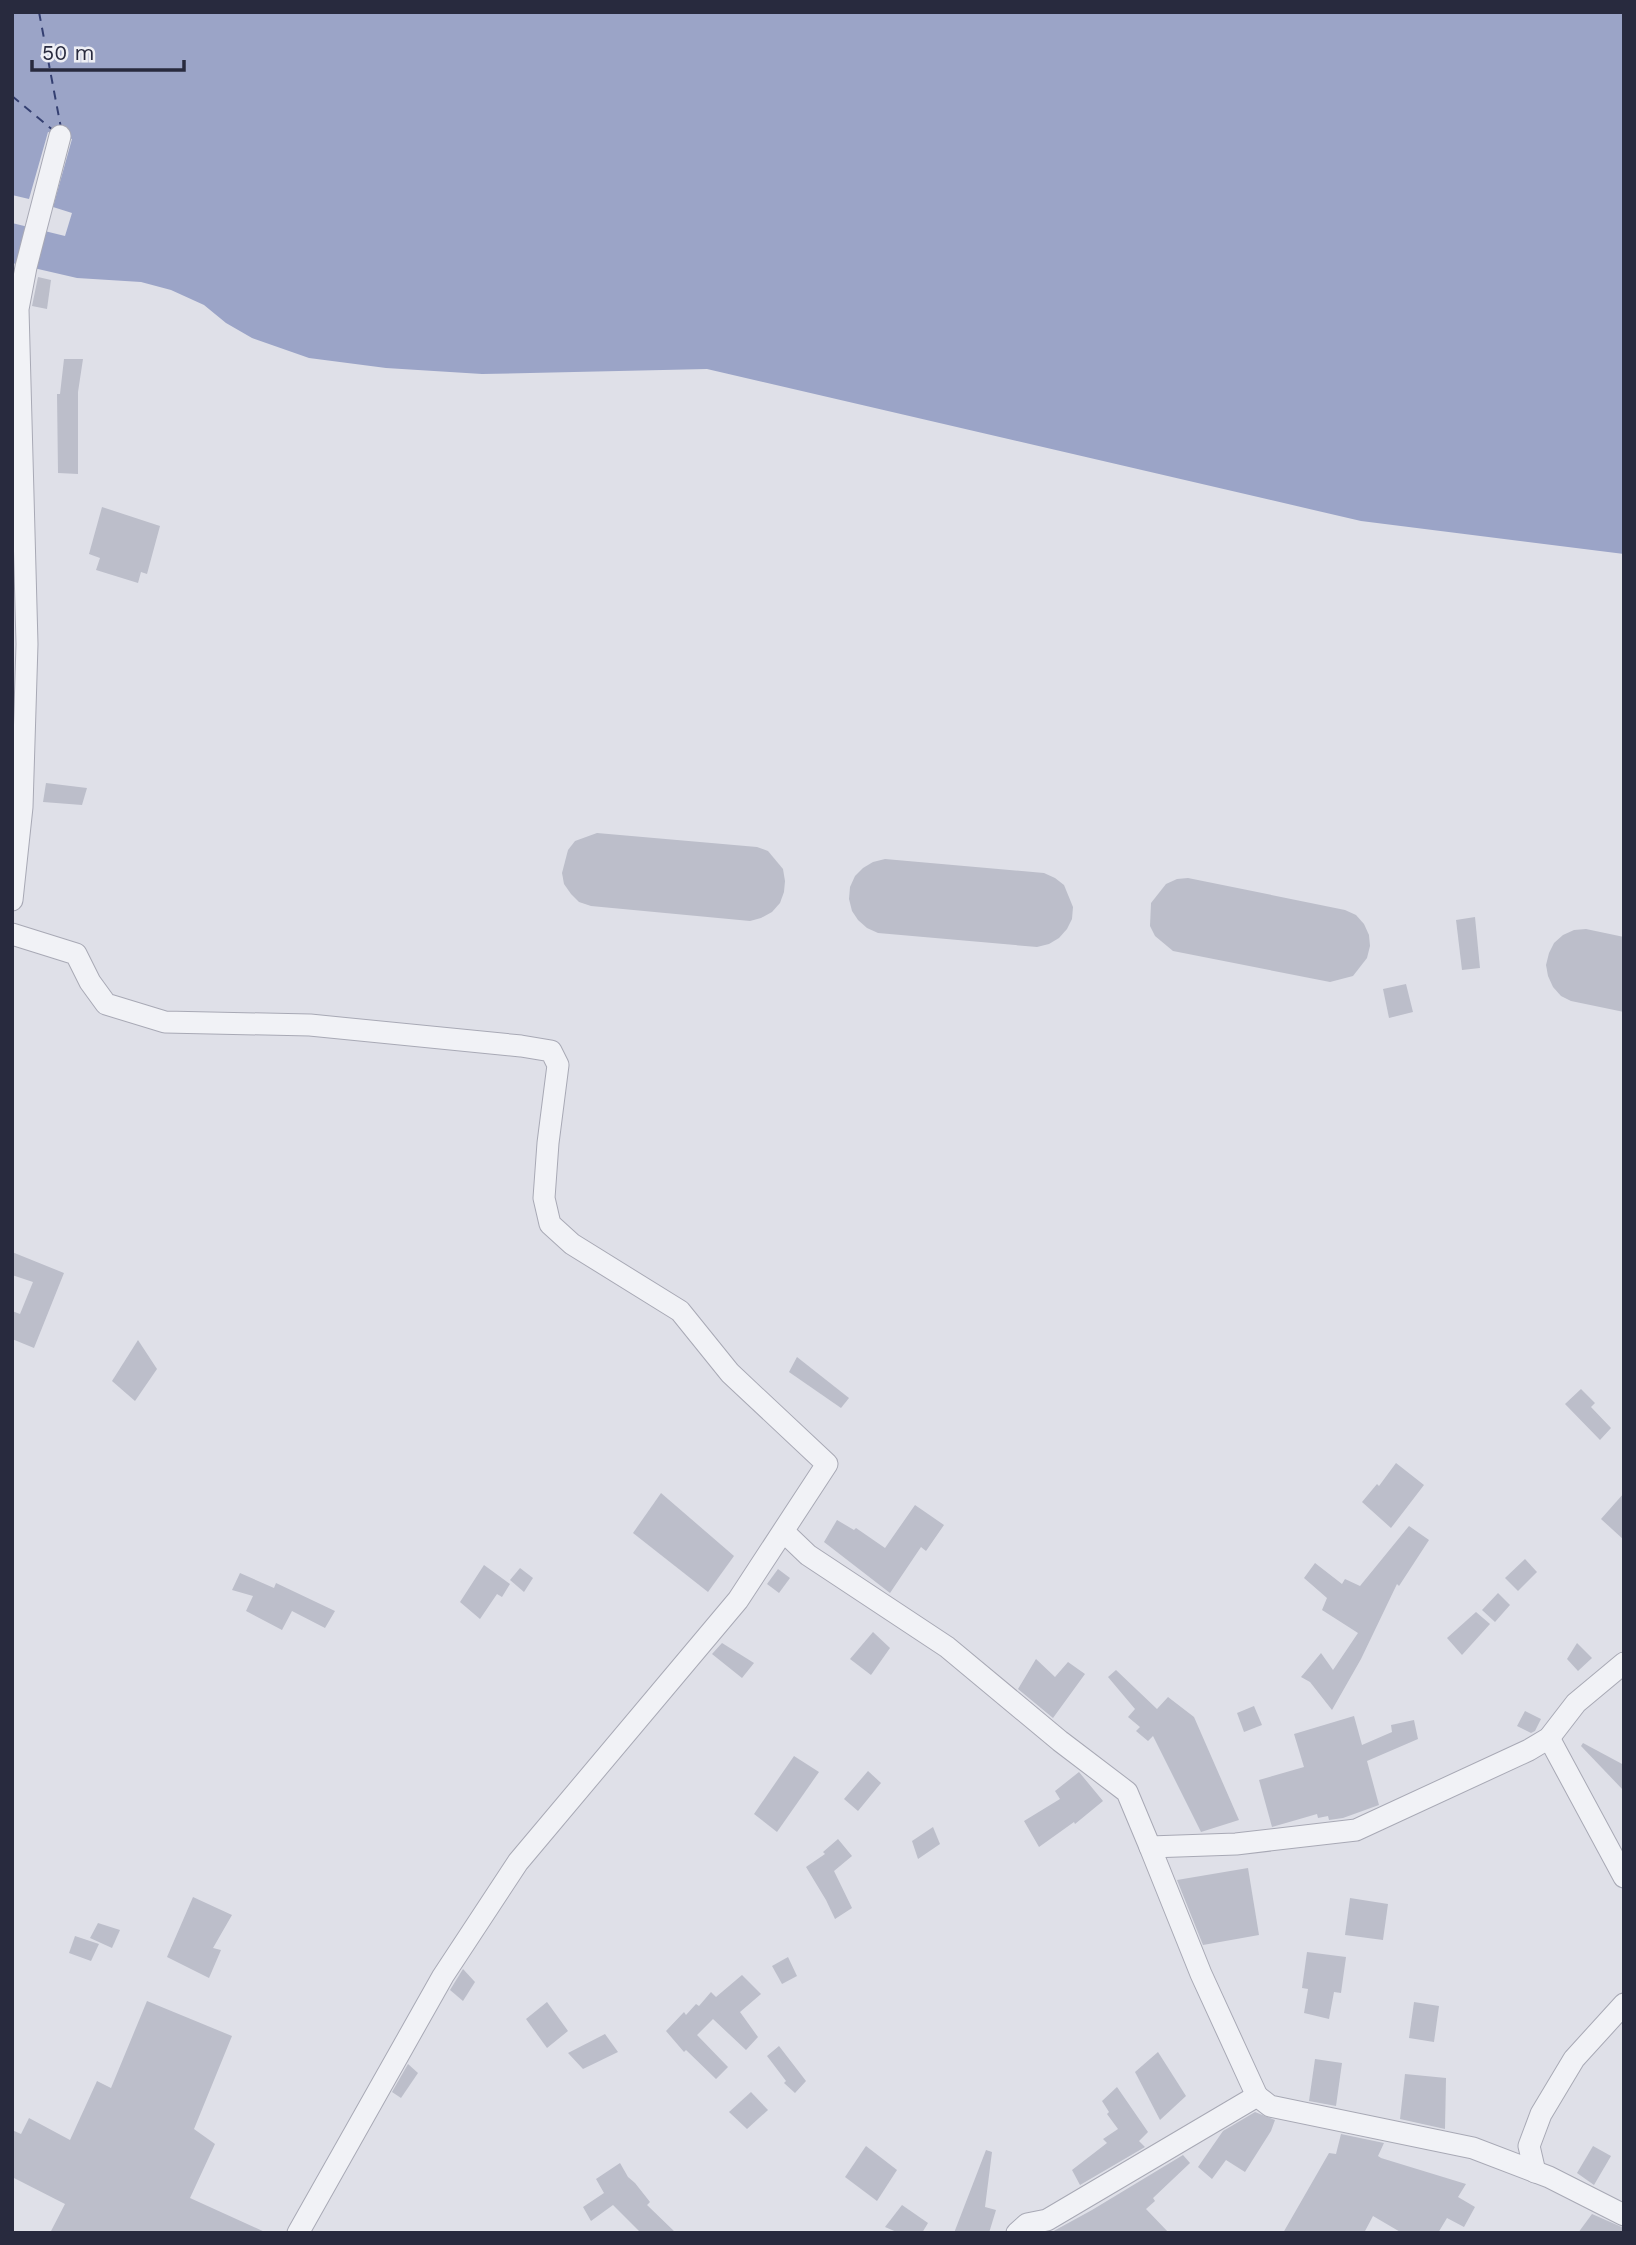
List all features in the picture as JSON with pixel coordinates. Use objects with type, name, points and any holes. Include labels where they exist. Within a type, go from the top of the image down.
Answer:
[{"type":"street","points":[[12,900],[22,807],[27,644],[18,309],[26,267],[60,136]]},
{"type":"street","points":[[12,934],[76,954],[90,982],[106,1004],[165,1022],[310,1025],[521,1045],[551,1051],[558,1065],[544,1198],[550,1224],[572,1244],[680,1311],[730,1373],[827,1464],[738,1600],[518,1862],[443,1976],[298,2233]]},
{"type":"street","points":[[784,1532],[808,1555],[947,1647],[1060,1741],[1127,1792],[1200,1974],[1257,2096],[1270,2106],[1473,2148],[1535,2172],[1620,2220]]},
{"type":"street","points":[[1150,1847],[1236,1844],[1356,1830],[1530,1750],[1549,1738],[1576,1703],[1624,1663]]},
{"type":"street","points":[[1549,1738],[1624,1877]]},
{"type":"street","points":[[1535,2172],[1529,2146],[1541,2114],[1574,2059],[1624,2004]]},
{"type":"street","points":[[1017,2233],[1027,2224],[1047,2220],[1257,2096]]},
{"type":"water","points":[[12,12],[1624,12],[1624,554],[1361,521],[707,369],[482,374],[386,368],[309,358],[252,338],[226,323],[204,305],[171,290],[141,282],[77,278],[12,263]]},
{"type":"pier","points":[[48,132],[72,139],[53,207],[72,213],[65,236],[12,223],[12,195],[29,199]]},
{"type":"building","points":[[38,277],[51,280],[47,309],[32,306]]},
{"type":"building","points":[[64,359],[83,359],[78,392],[78,474],[58,473],[57,394],[60,394]]},
{"type":"building","points":[[102,507],[160,526],[147,574],[141,572],[138,583],[96,570],[100,558],[89,554]]},
{"type":"building","points":[[46,783],[87,788],[82,805],[43,802]]},
{"type":"building","points":[[597,833],[757,847],[768,851],[783,869],[784,892],[780,903],[772,912],[750,921],[591,906],[579,902],[571,894],[564,884],[562,873],[568,850],[575,841]]},
{"type":"building","points":[[885,859],[1044,873],[1064,885],[1073,907],[1072,919],[1059,938],[1037,947],[878,933],[867,928],[852,911],[850,887],[863,868]]},
{"type":"building","points":[[1188,878],[1345,910],[1356,915],[1364,924],[1370,946],[1367,958],[1353,976],[1330,982],[1173,951],[1155,936],[1150,926],[1151,903],[1166,884]]},
{"type":"building","points":[[1475,917],[1480,968],[1462,970],[1456,920]]},
{"type":"building","points":[[1586,929],[1624,937],[1624,1012],[1571,1001],[1561,996],[1553,987],[1546,965],[1554,943],[1574,930]]},
{"type":"building","points":[[1406,984],[1413,1012],[1389,1018],[1383,989]]},
{"type":"building","points":[[12,1252],[64,1273],[34,1348],[12,1339],[12,1311],[20,1314],[33,1282],[12,1275]]},
{"type":"building","points":[[138,1340],[157,1369],[135,1401],[112,1381]]},
{"type":"building","points":[[797,1357],[849,1398],[841,1408],[789,1372]]},
{"type":"building","points":[[1581,1389],[1595,1403],[1591,1407],[1611,1428],[1600,1440],[1565,1404]]},
{"type":"building","points":[[1396,1463],[1424,1485],[1391,1528],[1362,1502],[1377,1484],[1379,1486]]},
{"type":"building","points":[[661,1493],[734,1556],[708,1592],[633,1533]]},
{"type":"building","points":[[1624,1493],[1624,1540],[1601,1519]]},
{"type":"building","points":[[915,1505],[944,1525],[926,1551],[921,1547],[890,1593],[824,1542],[837,1520],[854,1530],[856,1528],[885,1548]]},
{"type":"building","points":[[1409,1526],[1429,1540],[1399,1586],[1397,1584],[1361,1659],[1332,1710],[1310,1682],[1301,1677],[1321,1653],[1333,1670],[1358,1633],[1322,1610],[1327,1598],[1304,1578],[1315,1563],[1342,1584],[1345,1579],[1360,1586]]},
{"type":"building","points":[[1525,1559],[1537,1572],[1518,1591],[1505,1578]]},
{"type":"building","points":[[484,1565],[510,1584],[502,1597],[497,1594],[480,1619],[460,1602]]},
{"type":"building","points":[[520,1568],[533,1578],[524,1592],[510,1580]]},
{"type":"building","points":[[778,1569],[790,1578],[779,1593],[767,1584]]},
{"type":"building","points":[[240,1573],[274,1588],[276,1583],[335,1611],[325,1628],[292,1611],[282,1630],[246,1611],[253,1596],[232,1590]]},
{"type":"building","points":[[1498,1593],[1510,1605],[1495,1622],[1482,1610]]},
{"type":"building","points":[[1476,1612],[1490,1624],[1462,1655],[1447,1638]]},
{"type":"building","points":[[873,1632],[890,1648],[871,1675],[850,1659]]},
{"type":"building","points":[[722,1643],[754,1663],[742,1678],[712,1654]]},
{"type":"building","points":[[1577,1643],[1592,1658],[1578,1671],[1567,1659]]},
{"type":"building","points":[[1036,1659],[1055,1677],[1068,1662],[1085,1674],[1053,1718],[1018,1689]]},
{"type":"building","points":[[1116,1670],[1157,1709],[1168,1697],[1194,1717],[1239,1820],[1201,1832],[1153,1736],[1148,1741],[1136,1731],[1140,1727],[1128,1717],[1135,1709],[1108,1677]]},
{"type":"building","points":[[1254,1706],[1262,1725],[1244,1732],[1237,1713]]},
{"type":"building","points":[[1525,1711],[1541,1719],[1531,1733],[1517,1726]]},
{"type":"building","points":[[1354,1716],[1362,1745],[1392,1732],[1391,1725],[1414,1720],[1418,1739],[1367,1761],[1379,1805],[1343,1818],[1329,1820],[1328,1816],[1318,1818],[1317,1814],[1272,1827],[1259,1780],[1304,1767],[1294,1734]]},
{"type":"building","points":[[1583,1743],[1624,1765],[1624,1791],[1581,1746]]},
{"type":"building","points":[[794,1756],[819,1772],[777,1832],[754,1814]]},
{"type":"building","points":[[868,1771],[881,1783],[858,1811],[844,1799]]},
{"type":"building","points":[[1079,1772],[1103,1801],[1075,1824],[1074,1822],[1039,1847],[1024,1821],[1060,1799],[1055,1791]]},
{"type":"building","points":[[933,1827],[940,1844],[918,1859],[912,1841]]},
{"type":"building","points":[[838,1839],[852,1856],[834,1871],[852,1908],[835,1919],[806,1867],[825,1854],[823,1852]]},
{"type":"building","points":[[1248,1868],[1259,1935],[1203,1945],[1177,1880]]},
{"type":"building","points":[[193,1897],[232,1915],[213,1948],[221,1950],[209,1978],[167,1957]]},
{"type":"building","points":[[1350,1898],[1388,1904],[1383,1940],[1345,1935]]},
{"type":"building","points":[[98,1923],[120,1930],[112,1948],[90,1938]]},
{"type":"building","points":[[75,1936],[99,1944],[91,1961],[69,1953]]},
{"type":"building","points":[[1307,1952],[1346,1957],[1341,1993],[1334,1992],[1329,2019],[1304,2013],[1308,1989],[1302,1988]]},
{"type":"building","points":[[788,1957],[797,1976],[782,1984],[772,1966]]},
{"type":"building","points":[[463,1969],[475,1982],[463,2001],[450,1990]]},
{"type":"building","points":[[742,1975],[761,1994],[740,2012],[758,2037],[746,2050],[713,2019],[697,2035],[728,2067],[716,2079],[686,2050],[684,2052],[666,2031],[684,2012],[686,2015],[696,2004],[699,2006],[711,1992],[716,1997]]},
{"type":"building","points":[[147,2001],[232,2036],[194,2129],[215,2144],[190,2198],[267,2233],[50,2233],[65,2204],[12,2177],[12,2130],[21,2134],[29,2118],[70,2140],[97,2081],[111,2088]]},
{"type":"building","points":[[547,2002],[568,2031],[547,2048],[526,2019]]},
{"type":"building","points":[[1414,2002],[1439,2006],[1434,2042],[1409,2038]]},
{"type":"building","points":[[605,2034],[618,2052],[583,2069],[568,2053]]},
{"type":"building","points":[[779,2046],[806,2081],[795,2093],[784,2083],[786,2081],[767,2056]]},
{"type":"building","points":[[1158,2052],[1186,2096],[1160,2120],[1135,2072]]},
{"type":"building","points":[[1315,2059],[1342,2063],[1336,2106],[1309,2101]]},
{"type":"building","points":[[408,2064],[418,2073],[401,2098],[392,2092]]},
{"type":"building","points":[[1405,2074],[1446,2078],[1445,2129],[1400,2119]]},
{"type":"building","points":[[1117,2087],[1148,2132],[1139,2141],[1145,2147],[1080,2185],[1072,2170],[1107,2143],[1103,2139],[1118,2129],[1107,2114],[1109,2112],[1102,2101]]},
{"type":"building","points":[[751,2092],[768,2110],[747,2129],[729,2112]]},
{"type":"building","points":[[1255,2112],[1275,2120],[1245,2172],[1226,2160],[1212,2179],[1198,2167],[1223,2131]]},
{"type":"building","points":[[1341,2134],[1384,2143],[1378,2156],[1381,2158],[1466,2184],[1458,2197],[1475,2207],[1464,2227],[1447,2218],[1438,2233],[1402,2233],[1373,2216],[1364,2233],[1283,2233],[1329,2153],[1336,2154]]},
{"type":"building","points":[[866,2146],[897,2170],[877,2201],[845,2177]]},
{"type":"building","points":[[1593,2146],[1611,2156],[1594,2185],[1577,2173]]},
{"type":"building","points":[[986,2150],[992,2152],[985,2207],[996,2210],[989,2233],[954,2233]]},
{"type":"building","points":[[1183,2155],[1190,2163],[1153,2198],[1155,2201],[1146,2209],[1169,2233],[1050,2233],[1092,2210]]},
{"type":"building","points":[[620,2163],[628,2177],[650,2202],[647,2205],[676,2233],[641,2233],[613,2205],[591,2221],[583,2207],[604,2193],[596,2179]]},
{"type":"building","points":[[902,2205],[928,2223],[922,2233],[899,2233],[885,2227]]},
{"type":"building","points":[[1592,2214],[1624,2228],[1624,2233],[1578,2233]]},
{"type":"ferry route","points":[[39,12],[61,128]]},
{"type":"ferry route","points":[[12,96],[54,131]]}]
